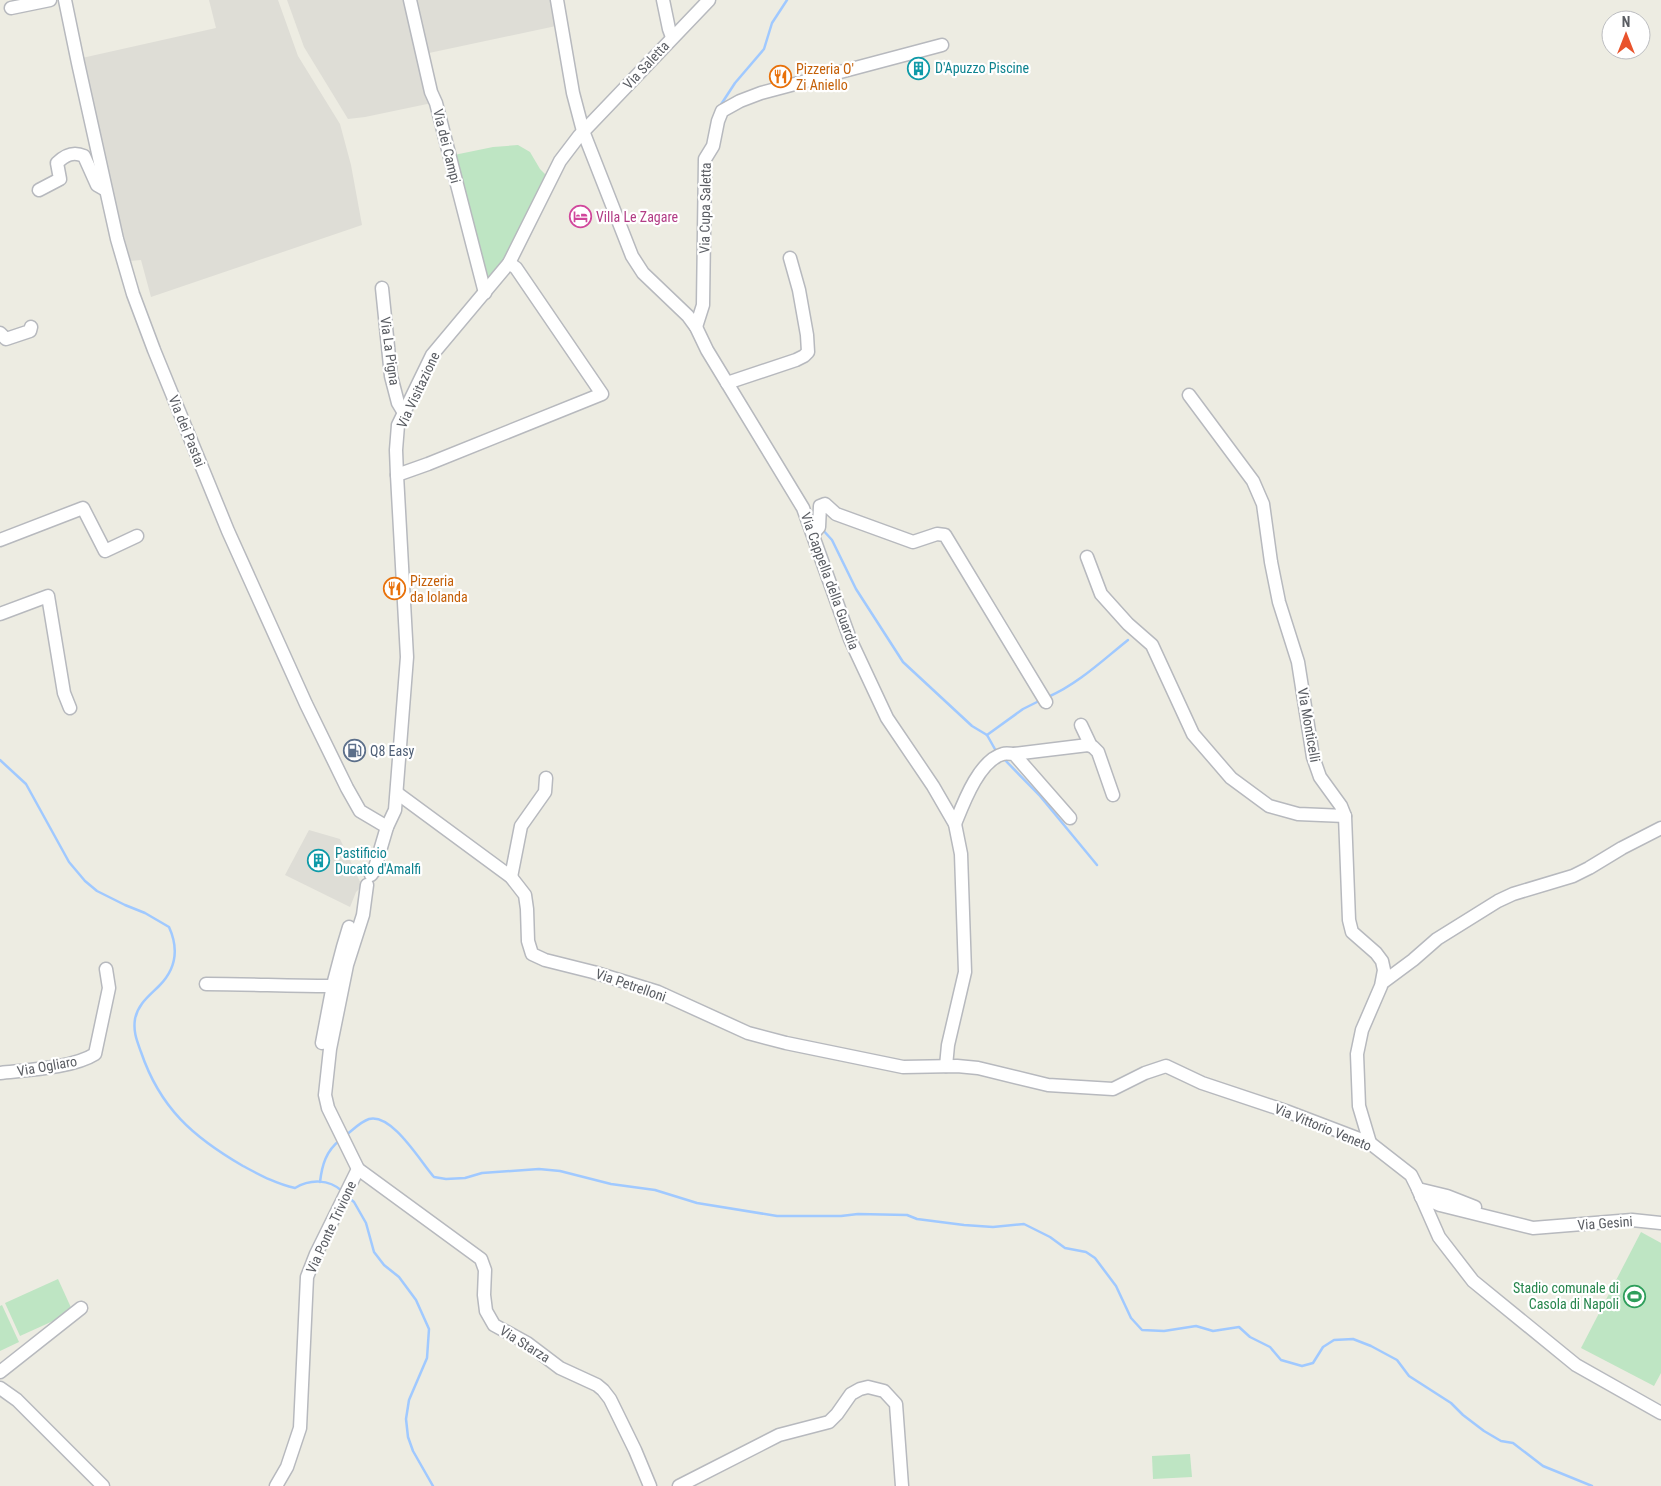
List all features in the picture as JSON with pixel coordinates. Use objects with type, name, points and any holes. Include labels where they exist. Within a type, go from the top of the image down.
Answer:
[{"type":"street","points":[[11,8],[50,0]]},
{"type":"street","name":"Via dei Pastai","points":[[66,0],[117,239],[133,294],[154,350],[228,531],[302,696],[347,788],[360,811],[387,826]]},
{"type":"street","name":"Via dei Campi","points":[[410,0],[432,92],[485,293]]},
{"type":"street","points":[[557,0],[573,93],[583,131]]},
{"type":"street","points":[[664,0],[672,38]]},
{"type":"street","name":"Via Saletta","points":[[583,131],[709,0]]},
{"type":"street","name":"Via Cupa Saletta","points":[[696,327],[702,305],[705,158],[713,146],[722,111],[740,101],[761,93],[942,45]]},
{"type":"street","name":"Via Visitazione","points":[[387,826],[395,810],[407,657],[396,450],[398,425],[432,356],[509,263],[560,161],[583,131]]},
{"type":"street","name":"Via Cappella della Guardia","points":[[583,131],[632,256],[643,273],[688,316],[696,327],[706,350],[732,381],[803,508],[817,528],[850,639],[887,718],[934,786],[955,824],[961,854],[965,972],[948,1045],[946,1066]]},
{"type":"street","points":[[39,190],[60,179],[56,163],[65,155],[78,153],[84,156],[97,185],[106,191]]},
{"type":"street","points":[[732,381],[796,360],[808,352],[800,298],[790,258]]},
{"type":"street","points":[[397,475],[602,394],[516,268],[509,263]]},
{"type":"street","name":"Via La Pigna","points":[[382,288],[391,376],[398,403],[404,413]]},
{"type":"street","points":[[0,333],[6,339],[30,331],[31,327]]},
{"type":"street","name":"Via Monticelli","points":[[1189,395],[1253,481],[1263,504],[1278,602],[1298,662],[1313,757],[1320,777],[1341,806],[1345,816],[1349,920],[1352,932],[1382,960],[1384,977],[1362,1030],[1357,1054],[1359,1106],[1370,1143]]},
{"type":"street","points":[[817,528],[820,506],[825,504],[836,514],[913,542],[937,534],[945,535],[1046,702]]},
{"type":"street","points":[[0,540],[83,508],[105,551],[137,536]]},
{"type":"street","points":[[1087,557],[1101,594],[1128,624],[1152,645],[1193,734],[1232,778],[1269,806],[1298,814],[1345,816]]},
{"type":"street","points":[[0,614],[48,596],[64,693],[70,708]]},
{"type":"street","points":[[1081,724],[1090,744],[1088,745]]},
{"type":"street","points":[[955,824],[966,796],[986,765],[1005,755],[1088,745],[1098,752],[1113,795]]},
{"type":"street","points":[[1005,755],[1070,818]]},
{"type":"street","points":[[511,877],[520,826],[545,792],[546,778]]},
{"type":"street","name":"Via Petrelloni","points":[[397,793],[511,877],[525,895],[528,941],[532,954],[545,960],[658,992],[748,1033],[786,1043],[904,1067],[946,1066]]},
{"type":"street","name":"Via Ponte Trivione","points":[[276,1486],[291,1458],[300,1428],[307,1278],[316,1254],[358,1169],[334,1122],[325,1095],[329,1057],[347,965],[365,904],[369,880],[374,871],[387,826]]},
{"type":"street","points":[[1382,983],[1437,939],[1498,901],[1513,894],[1574,876],[1630,843],[1661,828]]},
{"type":"street","points":[[322,1043],[333,985],[350,924],[365,904]]},
{"type":"street","name":"Via Ogliaro","points":[[0,1073],[70,1064],[95,1054],[109,988],[106,969]]},
{"type":"street","points":[[206,984],[333,985]]},
{"type":"street","name":"Via Vittorio Veneto","points":[[946,1066],[978,1068],[1048,1085],[1113,1089],[1145,1073],[1166,1066],[1202,1083],[1286,1111],[1370,1143],[1410,1175],[1439,1237],[1473,1281],[1576,1365],[1661,1414]]},
{"type":"street","name":"Via Starza","points":[[358,1169],[480,1259],[485,1270],[484,1295],[486,1311],[494,1325],[527,1343],[560,1368],[597,1384],[603,1390],[610,1399],[635,1450],[650,1486]]},
{"type":"street","points":[[1410,1175],[1447,1196],[1470,1206],[1550,1228]]},
{"type":"street","points":[[1420,1193],[1447,1196]]},
{"type":"street","points":[[1420,1193],[1440,1206],[1532,1228],[1550,1228]]},
{"type":"street","name":"Via Gesini","points":[[1550,1228],[1632,1220],[1661,1222]]},
{"type":"street","points":[[0,1372],[81,1308]]},
{"type":"street","points":[[679,1486],[779,1435],[829,1422],[851,1394],[868,1387],[884,1391],[896,1404],[902,1486]]},
{"type":"street","points":[[0,1388],[17,1400],[103,1486]]},
{"type":"shaded area","points":[[209,0],[278,0],[298,56],[340,124],[351,165],[362,225],[151,297],[141,260],[130,261],[99,140],[82,58],[216,28]]},
{"type":"shaded area","points":[[287,0],[408,0],[432,103],[348,119],[304,47]]},
{"type":"shaded area","points":[[415,0],[552,0],[556,26],[429,53]]},
{"type":"shaded area","points":[[309,830],[340,839],[362,886],[356,892],[350,907],[285,875]]},
{"type":"green space","points":[[518,145],[530,152],[540,169],[547,176],[506,259],[486,284],[454,155],[493,147]]},
{"type":"green space","name":"Stadio comunale di Casola di Napoli","points":[[1641,1232],[1661,1243],[1661,1373],[1654,1386],[1581,1348]]},
{"type":"green space","points":[[58,1279],[73,1312],[20,1336],[5,1303]]},
{"type":"green space","points":[[2,1305],[19,1342],[0,1351],[0,1306]]},
{"type":"green space","points":[[1190,1454],[1192,1477],[1153,1479],[1152,1456]]},
{"type":"waterway","points":[[720,106],[735,83],[764,49],[772,23],[787,0]]},
{"type":"waterway","points":[[822,529],[832,540],[856,589],[903,662],[972,726],[987,735],[996,751]]},
{"type":"waterway","points":[[1048,697],[1080,679],[1128,640]]},
{"type":"waterway","points":[[987,735],[1023,709],[1041,700]]},
{"type":"waterway","points":[[1004,759],[1040,796],[1097,865]]},
{"type":"waterway","points":[[0,760],[26,784],[69,862],[85,881],[97,891],[145,913],[169,927],[175,951],[172,966],[165,979],[141,1005],[135,1019],[137,1040],[149,1072],[168,1105],[180,1119],[209,1144],[262,1176],[295,1188],[307,1183],[325,1182],[342,1191]]},
{"type":"waterway","points":[[346,1135],[366,1120],[378,1119],[396,1130],[434,1177],[446,1179],[465,1178],[482,1173],[539,1169],[560,1171],[611,1184],[655,1190],[697,1203],[777,1216],[907,1215],[917,1219],[964,1225],[993,1227],[1024,1224],[1050,1237],[1065,1248],[1086,1252],[1095,1258],[1116,1286],[1131,1318],[1142,1330],[1164,1331],[1196,1326],[1213,1331],[1239,1327],[1250,1337],[1270,1347],[1281,1360],[1302,1366],[1313,1363],[1323,1347],[1334,1340],[1353,1339],[1397,1360],[1409,1376],[1451,1403],[1484,1431],[1501,1441],[1513,1443],[1543,1466],[1592,1486]]},
{"type":"waterway","points":[[320,1182],[326,1159],[331,1149],[340,1140]]},
{"type":"waterway","points":[[349,1198],[354,1202],[366,1223],[374,1252],[384,1265],[399,1277],[416,1300],[429,1329],[427,1358],[409,1400],[406,1419],[408,1437],[413,1451],[433,1486]]},
{"type":"place","name":"D'Apuzzo Piscine","points":[[919,68]]},
{"type":"place","name":"Pizzeria O' Zi Aniello","points":[[780,77]]},
{"type":"place","name":"Villa Le Zagare","points":[[580,217]]},
{"type":"place","name":"Pizzeria da Iolanda","points":[[394,589]]},
{"type":"place","name":"Q8 Easy","points":[[354,751]]},
{"type":"place","name":"Pastificio Ducato d'Amalfi","points":[[319,861]]},
{"type":"place","name":"Stadio comunale di Casola di Napoli","points":[[1635,1296]]}]
